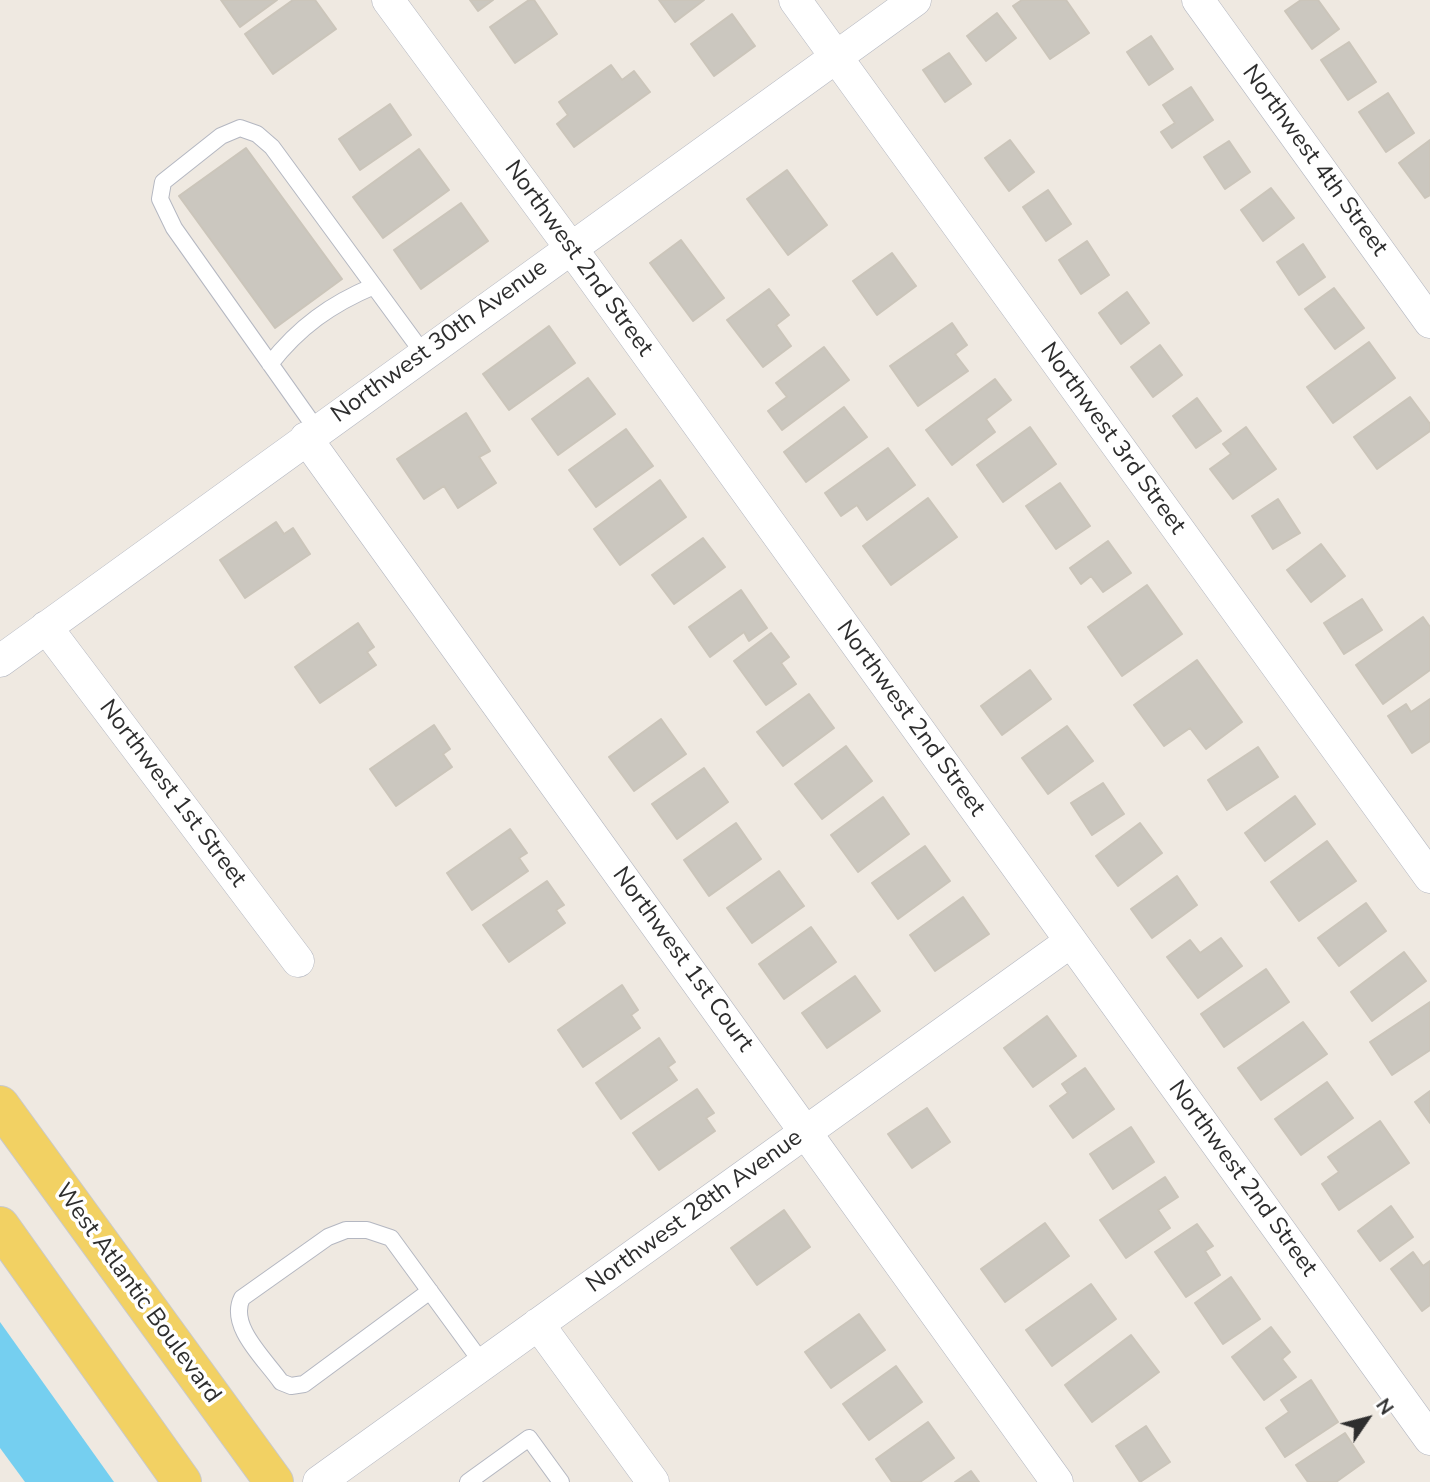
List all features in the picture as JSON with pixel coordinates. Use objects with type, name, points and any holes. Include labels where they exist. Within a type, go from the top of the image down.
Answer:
[{"type":"main road","name":"West Atlantic Boulevard","points":[[0,1105],[274,1482]]},
{"type":"main road","points":[[0,1226],[182,1482]]},
{"type":"street","name":"Northwest 2nd Street","points":[[388,0],[571,248],[1430,1439]]},
{"type":"street","name":"Northwest 3rd Street","points":[[795,0],[1430,877]]},
{"type":"street","name":"Northwest 30th Avenue","points":[[0,661],[915,0]]},
{"type":"street","name":"Northwest 4th Street","points":[[1198,0],[1430,322]]},
{"type":"street","name":"Northwest 1st Court","points":[[311,434],[1057,1482]]},
{"type":"street","name":"Northwest 1st Street","points":[[46,627],[298,961]]},
{"type":"street","name":"Northwest 28th Avenue","points":[[319,1482],[1070,942]]},
{"type":"street","points":[[538,1324],[653,1482]]},
{"type":"lane","points":[[311,434],[270,364],[174,228],[160,199],[163,182],[221,136],[240,128],[257,134],[272,147],[423,353]]},
{"type":"lane","points":[[270,364],[289,339],[316,316],[344,299],[374,286]]},
{"type":"lane","points":[[430,1291],[304,1384],[291,1386],[281,1382],[239,1322],[238,1307],[242,1298],[328,1237],[346,1230],[367,1230],[391,1238],[430,1291],[483,1364]]},
{"type":"lane","points":[[468,1482],[528,1438],[561,1482]]},
{"type":"water","points":[[0,1322],[114,1482],[25,1482],[0,1448]]},
{"type":"building","points":[[221,0],[277,0],[240,27]]},
{"type":"building","points":[[293,0],[315,0],[336,29],[273,74],[245,34]]},
{"type":"building","points":[[470,0],[493,0],[478,11]]},
{"type":"building","points":[[529,0],[534,0],[557,34],[515,63],[490,27]]},
{"type":"building","points":[[659,0],[704,0],[675,22]]},
{"type":"building","points":[[1022,0],[1066,0],[1089,33],[1050,59],[1013,6]]},
{"type":"building","points":[[1301,0],[1318,0],[1339,29],[1312,49],[1285,11]]},
{"type":"building","points":[[997,13],[1016,38],[986,61],[967,36]]},
{"type":"building","points":[[732,14],[755,46],[714,76],[691,44]]},
{"type":"building","points":[[1151,36],[1173,69],[1149,85],[1127,52]]},
{"type":"building","points":[[1349,42],[1376,82],[1348,100],[1321,60]]},
{"type":"building","points":[[949,53],[971,84],[945,102],[923,70]]},
{"type":"building","points":[[611,65],[622,80],[634,71],[650,92],[574,147],[557,124],[568,115],[559,102]]},
{"type":"building","points":[[1191,87],[1213,120],[1172,148],[1161,132],[1175,123],[1163,105]]},
{"type":"building","points":[[1388,93],[1414,133],[1386,152],[1359,112]]},
{"type":"building","points":[[390,104],[411,135],[360,170],[339,139]]},
{"type":"building","points":[[1010,140],[1034,172],[1009,191],[985,158]]},
{"type":"building","points":[[1430,140],[1430,195],[1425,198],[1399,163]]},
{"type":"building","points":[[1229,141],[1250,172],[1225,189],[1204,157]]},
{"type":"building","points":[[246,148],[342,279],[275,328],[179,196]]},
{"type":"building","points":[[419,149],[449,190],[383,238],[353,197]]},
{"type":"building","points":[[787,170],[827,225],[788,255],[747,199]]},
{"type":"building","points":[[1271,188],[1294,218],[1263,241],[1241,210]]},
{"type":"building","points":[[1048,190],[1071,224],[1046,241],[1023,207]]},
{"type":"building","points":[[461,203],[488,241],[421,289],[394,250]]},
{"type":"building","points":[[681,240],[724,298],[693,321],[650,263]]},
{"type":"building","points":[[1087,241],[1109,275],[1081,294],[1059,260]]},
{"type":"building","points":[[1303,244],[1325,277],[1299,295],[1277,262]]},
{"type":"building","points":[[892,253],[916,286],[877,315],[853,281]]},
{"type":"building","points":[[1334,288],[1364,328],[1335,349],[1305,309]]},
{"type":"building","points":[[769,289],[789,315],[776,325],[791,346],[763,367],[727,320]]},
{"type":"building","points":[[1127,292],[1149,323],[1121,344],[1099,313]]},
{"type":"building","points":[[952,323],[967,345],[955,354],[968,371],[918,406],[890,366]]},
{"type":"building","points":[[549,326],[575,363],[509,410],[483,374]]},
{"type":"building","points":[[1369,342],[1395,378],[1333,423],[1307,387]]},
{"type":"building","points":[[1160,345],[1182,375],[1153,397],[1131,367]]},
{"type":"building","points":[[824,347],[849,380],[782,430],[768,411],[787,397],[776,383]]},
{"type":"building","points":[[588,378],[615,414],[558,455],[532,419]]},
{"type":"building","points":[[995,379],[1011,400],[986,419],[995,432],[952,465],[926,430]]},
{"type":"building","points":[[1410,397],[1430,424],[1430,431],[1377,469],[1354,437]]},
{"type":"building","points":[[1197,398],[1221,431],[1196,448],[1173,416]]},
{"type":"building","points":[[844,407],[867,437],[806,482],[784,452]]},
{"type":"building","points":[[466,413],[490,451],[479,457],[496,483],[458,508],[444,486],[424,499],[397,459]]},
{"type":"building","points":[[1030,427],[1056,464],[1003,502],[977,465]]},
{"type":"building","points":[[1246,427],[1276,469],[1233,499],[1210,469],[1231,454],[1223,444]]},
{"type":"building","points":[[626,429],[653,466],[596,507],[569,470]]},
{"type":"building","points":[[888,448],[915,485],[867,520],[857,505],[841,516],[825,493]]},
{"type":"building","points":[[660,480],[686,517],[620,565],[594,529]]},
{"type":"building","points":[[1060,483],[1090,526],[1056,549],[1026,506]]},
{"type":"building","points":[[928,498],[957,537],[891,585],[863,546]]},
{"type":"building","points":[[1278,499],[1300,533],[1273,549],[1252,516]]},
{"type":"building","points":[[276,522],[284,534],[293,528],[310,554],[245,598],[220,560]]},
{"type":"building","points":[[703,538],[725,567],[674,604],[652,575]]},
{"type":"building","points":[[1108,541],[1131,573],[1103,592],[1091,576],[1081,584],[1070,568]]},
{"type":"building","points":[[1321,544],[1345,576],[1311,602],[1287,570]]},
{"type":"building","points":[[1147,585],[1182,634],[1122,676],[1088,627]]},
{"type":"building","points":[[741,590],[767,628],[749,641],[744,632],[710,657],[689,627]]},
{"type":"building","points":[[1362,599],[1382,630],[1344,654],[1324,623]]},
{"type":"building","points":[[1423,617],[1430,627],[1430,670],[1383,704],[1356,665]]},
{"type":"building","points":[[358,623],[374,647],[367,652],[376,665],[320,703],[295,667]]},
{"type":"building","points":[[771,633],[789,657],[781,663],[796,684],[766,705],[734,661]]},
{"type":"building","points":[[1197,660],[1242,722],[1206,749],[1190,728],[1164,746],[1134,705]]},
{"type":"building","points":[[1030,670],[1051,699],[1002,735],[981,706]]},
{"type":"building","points":[[809,694],[834,728],[783,766],[757,732]]},
{"type":"building","points":[[1430,699],[1430,741],[1412,753],[1388,716],[1406,704],[1411,712]]},
{"type":"building","points":[[661,719],[686,754],[634,791],[609,757]]},
{"type":"building","points":[[434,725],[450,749],[443,754],[452,767],[396,806],[370,769]]},
{"type":"building","points":[[1067,726],[1093,761],[1048,794],[1022,758]]},
{"type":"building","points":[[846,746],[872,781],[822,819],[795,784]]},
{"type":"building","points":[[1258,747],[1278,777],[1227,810],[1208,780]]},
{"type":"building","points":[[704,768],[728,802],[677,839],[652,804]]},
{"type":"building","points":[[1103,783],[1124,814],[1092,835],[1071,803]]},
{"type":"building","points":[[1295,796],[1315,824],[1265,861],[1245,833]]},
{"type":"building","points":[[883,797],[909,834],[858,872],[831,835]]},
{"type":"building","points":[[736,823],[761,859],[709,896],[684,860]]},
{"type":"building","points":[[1140,823],[1162,853],[1118,886],[1096,856]]},
{"type":"building","points":[[510,829],[527,853],[519,858],[528,871],[472,910],[447,873]]},
{"type":"building","points":[[1327,841],[1356,881],[1299,921],[1271,882]]},
{"type":"building","points":[[925,846],[950,881],[898,919],[872,883]]},
{"type":"building","points":[[779,871],[804,906],[752,943],[727,908]]},
{"type":"building","points":[[1177,876],[1197,905],[1152,938],[1131,909]]},
{"type":"building","points":[[547,881],[564,905],[556,910],[565,923],[509,962],[483,925]]},
{"type":"building","points":[[963,897],[989,934],[935,971],[910,935]]},
{"type":"building","points":[[1366,903],[1386,931],[1339,966],[1318,938]]},
{"type":"building","points":[[811,927],[836,962],[784,999],[759,964]]},
{"type":"building","points":[[1221,938],[1242,966],[1198,998],[1167,957],[1190,940],[1200,953]]},
{"type":"building","points":[[1404,952],[1426,981],[1372,1021],[1351,992]]},
{"type":"building","points":[[1266,969],[1289,1002],[1224,1047],[1201,1014]]},
{"type":"building","points":[[855,976],[880,1011],[827,1048],[802,1013]]},
{"type":"building","points":[[622,985],[638,1010],[631,1015],[640,1028],[583,1067],[558,1030]]},
{"type":"building","points":[[1430,1002],[1430,1050],[1392,1075],[1370,1042]]},
{"type":"building","points":[[1047,1016],[1076,1056],[1033,1087],[1004,1048]]},
{"type":"building","points":[[1303,1022],[1327,1054],[1261,1100],[1238,1068]]},
{"type":"building","points":[[659,1038],[675,1062],[668,1067],[677,1080],[621,1119],[596,1083]]},
{"type":"building","points":[[1085,1068],[1114,1109],[1073,1138],[1050,1106],[1068,1093],[1062,1084]]},
{"type":"building","points":[[1327,1082],[1353,1118],[1301,1155],[1275,1119]]},
{"type":"building","points":[[697,1089],[714,1113],[706,1118],[715,1131],[659,1170],[633,1133]]},
{"type":"building","points":[[1430,1091],[1430,1123],[1415,1102]]},
{"type":"building","points":[[927,1108],[950,1142],[912,1168],[888,1134]]},
{"type":"building","points":[[1380,1121],[1409,1163],[1339,1210],[1322,1184],[1339,1172],[1328,1157]]},
{"type":"building","points":[[1131,1127],[1154,1162],[1113,1189],[1090,1154]]},
{"type":"building","points":[[1165,1177],[1178,1197],[1158,1210],[1170,1228],[1126,1258],[1100,1220]]},
{"type":"building","points":[[1391,1206],[1413,1237],[1380,1261],[1358,1231]]},
{"type":"building","points":[[784,1210],[810,1247],[757,1285],[731,1248]]},
{"type":"building","points":[[1045,1223],[1069,1256],[1005,1302],[981,1269]]},
{"type":"building","points":[[1197,1224],[1213,1246],[1205,1251],[1220,1275],[1186,1297],[1155,1252]]},
{"type":"building","points":[[1413,1252],[1423,1266],[1430,1261],[1430,1305],[1422,1311],[1391,1269]]},
{"type":"building","points":[[1231,1277],[1260,1319],[1223,1344],[1195,1303]]},
{"type":"building","points":[[1091,1284],[1116,1319],[1052,1366],[1026,1330]]},
{"type":"building","points":[[859,1314],[885,1350],[831,1388],[805,1352]]},
{"type":"building","points":[[1271,1327],[1290,1352],[1282,1359],[1296,1377],[1264,1400],[1232,1357]]},
{"type":"building","points":[[1131,1335],[1159,1372],[1092,1422],[1065,1385]]},
{"type":"building","points":[[896,1366],[922,1402],[869,1440],[843,1404]]},
{"type":"building","points":[[1311,1380],[1338,1422],[1285,1457],[1266,1428],[1289,1412],[1281,1400]]},
{"type":"building","points":[[928,1422],[954,1458],[920,1482],[892,1482],[876,1459]]},
{"type":"building","points":[[1146,1426],[1170,1462],[1140,1482],[1116,1446]]},
{"type":"building","points":[[1345,1433],[1364,1462],[1336,1482],[1308,1482],[1296,1465]]},
{"type":"building","points":[[971,1471],[979,1482],[955,1482]]}]
